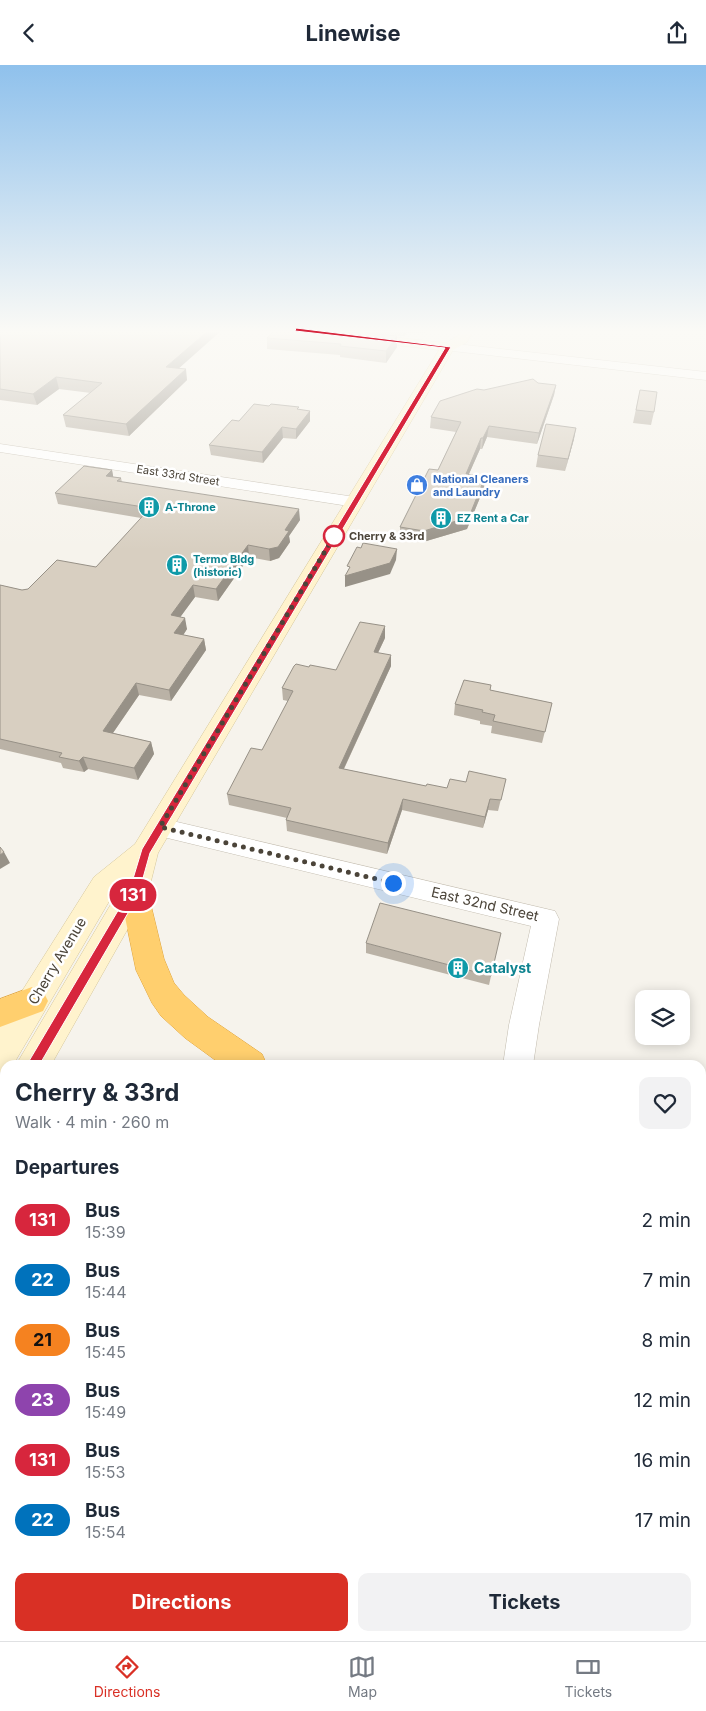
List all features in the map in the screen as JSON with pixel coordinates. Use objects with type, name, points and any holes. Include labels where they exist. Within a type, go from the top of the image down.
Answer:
[{"type":"highway","points":[[134,893],[155,978],[165,995],[180,1013],[196,1027],[243,1060]]},
{"type":"highway","points":[[0,1013],[32,1001]]},
{"type":"main road","name":"Cherry Avenue","points":[[36,1060],[134,893],[145,852],[414,404]]},
{"type":"main road","name":"Cherry Avenue","points":[[0,1056],[104,885],[145,852]]},
{"type":"street","name":"East 33rd Street","points":[[0,448],[355,502]]},
{"type":"street","name":"East 32nd Street","points":[[160,827],[546,919],[519,1060]]},
{"type":"building","points":[[77,404],[148,404],[126,424],[63,415]]},
{"type":"building","points":[[254,404],[299,407],[297,409],[310,411],[296,429],[282,427],[262,452],[209,445],[232,420],[239,421]]},
{"type":"building","points":[[439,404],[549,404],[539,433],[489,426],[483,438],[481,438],[466,474],[485,477],[469,517],[424,531],[400,527],[429,469],[438,470],[461,422],[431,417]]},
{"type":"building","points":[[637,404],[655,404],[654,412],[636,410]]},
{"type":"building","points":[[546,424],[576,428],[568,459],[538,455]]},
{"type":"building","points":[[84,466],[112,470],[106,476],[121,478],[117,481],[299,509],[285,530],[289,531],[278,547],[269,549],[248,545],[216,589],[193,585],[171,615],[185,618],[174,633],[204,639],[169,690],[136,683],[103,731],[151,742],[134,768],[83,757],[79,761],[59,757],[62,753],[0,739],[0,585],[22,590],[28,589],[57,560],[96,567],[150,508],[55,493]]},
{"type":"building","points":[[363,543],[397,549],[390,563],[345,576],[350,567],[347,566],[357,547],[361,548]]},
{"type":"building","points":[[360,622],[385,626],[374,652],[391,655],[339,768],[426,786],[427,784],[447,788],[450,779],[466,782],[469,771],[506,779],[501,800],[490,799],[485,817],[403,799],[388,843],[286,820],[291,808],[227,794],[251,748],[262,750],[293,691],[282,688],[294,666],[296,664],[309,667],[310,665],[336,670]]},
{"type":"building","points":[[464,680],[491,685],[490,690],[552,703],[545,732],[493,721],[495,715],[482,712],[483,710],[455,704]]},
{"type":"building","points":[[0,847],[4,852],[0,855]]},
{"type":"building","name":"Catalyst","points":[[380,903],[501,933],[491,976],[366,943]]},
{"type":"bus line","name":"131","points":[[36,1060],[134,893],[145,852],[414,404]]},
{"type":"place","name":"National Cleaners and Laundry","points":[[417,485]]},
{"type":"place","name":"A-Throne","points":[[149,507]]},
{"type":"place","name":"EZ Rent a Car","points":[[441,518]]},
{"type":"place","name":"Cherry & 33rd","points":[[334,536]]},
{"type":"place","name":"Termo Bldg (historic)","points":[[177,565]]},
{"type":"place","name":"Catalyst","points":[[458,968]]},
{"type":"route","points":[[334,536],[336,533],[160,827],[393,883]]}]
